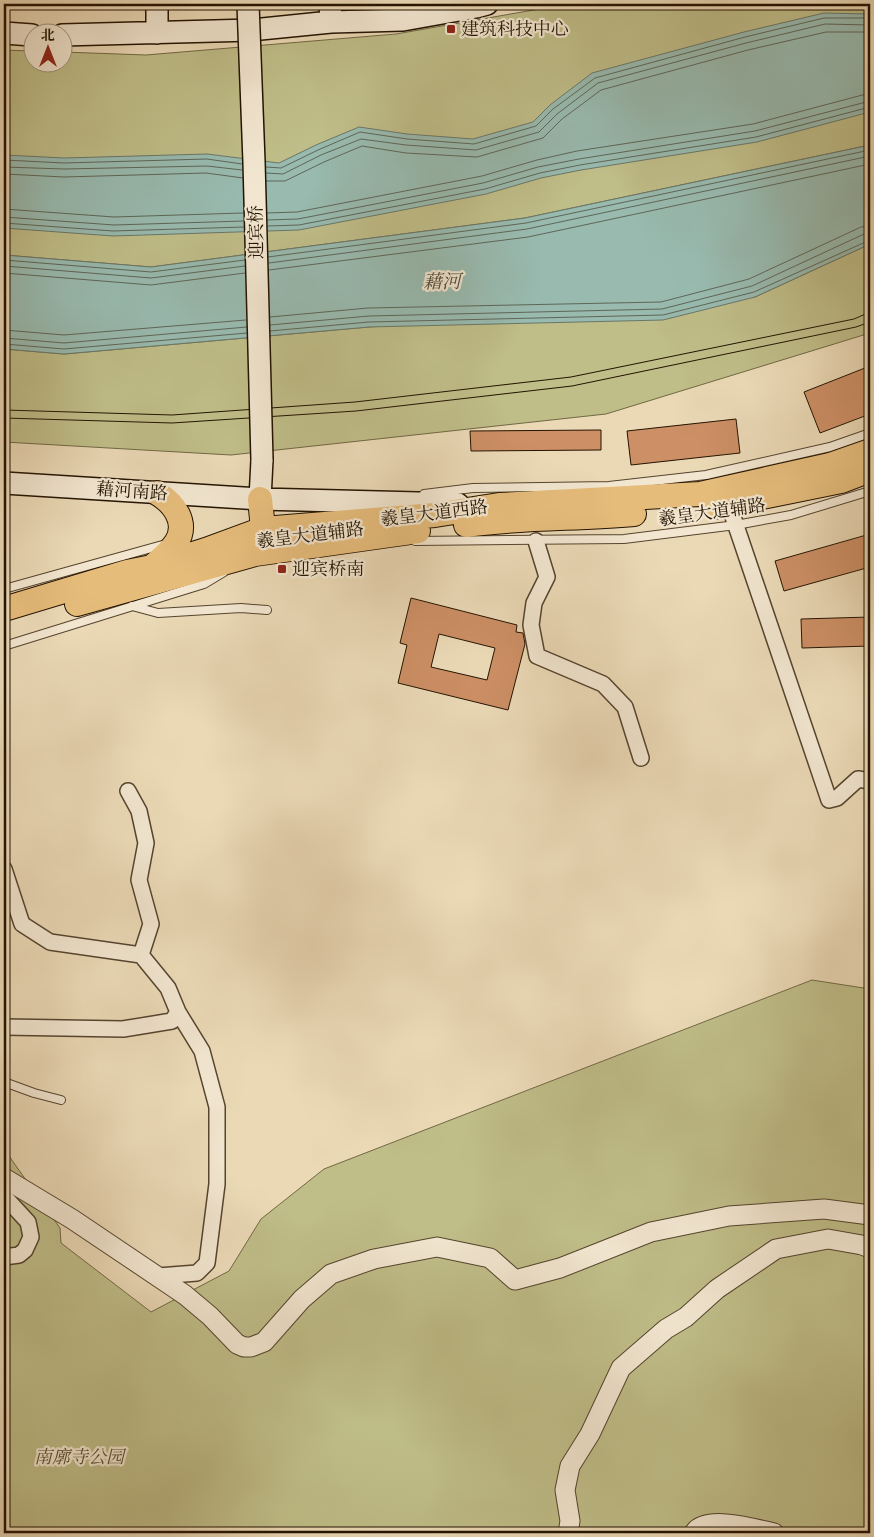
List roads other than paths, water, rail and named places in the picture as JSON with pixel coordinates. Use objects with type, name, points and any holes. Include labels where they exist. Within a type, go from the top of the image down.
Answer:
[{"type":"main road","points":[[157,4],[157,33]]},
{"type":"main road","name":"迎宾桥","points":[[248,4],[262,460],[260,499]]},
{"type":"main road","points":[[72,35],[252,30],[331,13],[404,12],[476,7],[487,4]]},
{"type":"main road","points":[[4,34],[22,35]]},
{"type":"main road","name":"羲皇大道西路","points":[[4,609],[127,572],[152,567],[190,545],[263,529],[435,515],[499,504],[700,494],[830,465],[870,450]]},
{"type":"main road","name":"羲皇大道西路","points":[[4,626],[129,598],[255,554],[485,522],[587,518],[717,507],[733,515],[870,470]]},
{"type":"main road","name":"藉河南路","points":[[4,483],[350,503],[499,504]]},
{"type":"main road","points":[[157,492],[167,498],[175,507],[180,518],[180,529],[190,545]]},
{"type":"main road","points":[[255,554],[263,529],[260,499]]},
{"type":"street","points":[[733,515],[830,800],[837,798],[858,779],[870,781]]},
{"type":"street","points":[[536,541],[546,577],[534,603],[531,626],[537,656],[604,684],[625,707],[641,758]]},
{"type":"street","points":[[128,791],[139,811],[146,843],[139,880],[151,924],[141,955]]},
{"type":"street","points":[[4,870],[22,924],[43,938],[50,942],[141,955],[168,988],[178,1012],[202,1051],[217,1107],[217,1184],[208,1263],[197,1273],[158,1276]]},
{"type":"street","points":[[4,1027],[123,1029],[172,1021],[178,1012]]},
{"type":"street","points":[[4,1178],[72,1219],[186,1295],[237,1344],[251,1347],[258,1346],[264,1342],[302,1299],[331,1274],[374,1259],[437,1247],[490,1258],[515,1280],[560,1268],[650,1232],[729,1216],[824,1209],[870,1216]]},
{"type":"street","points":[[4,1196],[28,1222],[32,1237],[20,1255],[4,1257]]},
{"type":"street","points":[[568,1533],[570,1521],[565,1490],[570,1466],[590,1434],[621,1368],[666,1329],[686,1316],[717,1288],[776,1249],[828,1239],[870,1248]]},
{"type":"street","points":[[694,1533],[709,1523],[750,1527],[774,1533]]},
{"type":"lane","name":"羲皇大道辅路","points":[[350,503],[473,488],[609,486],[706,476],[830,448],[870,433]]},
{"type":"lane","name":"羲皇大道辅路","points":[[255,554],[396,541],[624,539],[733,515],[791,515],[870,491]]},
{"type":"lane","points":[[4,589],[190,545]]},
{"type":"lane","points":[[4,646],[129,598],[158,613],[241,608],[266,610]]},
{"type":"lane","points":[[4,1082],[61,1100]]},
{"type":"water","points":[[824,13],[870,14],[870,112],[757,142],[581,170],[541,178],[486,194],[299,230],[113,236],[4,228],[4,155],[64,158],[207,154],[279,163],[359,127],[407,134],[473,139],[533,122],[550,105],[592,73],[744,32]]},
{"type":"water","name":"藉河","points":[[870,145],[870,244],[755,297],[663,320],[369,327],[64,354],[4,349],[4,255],[151,267],[525,218]]},
{"type":"tram line","points":[[4,410],[172,415],[355,402],[571,377],[854,319],[870,312]]},
{"type":"tram line","points":[[4,418],[172,423],[356,411],[572,386],[856,327],[870,322]]},
{"type":"place","name":"建筑科技中心","points":[[451,29]]},
{"type":"place","name":"迎宾桥南","points":[[282,569]]},
{"type":"park label","name":"南廓寺公园","points":[[79,1457]]}]
